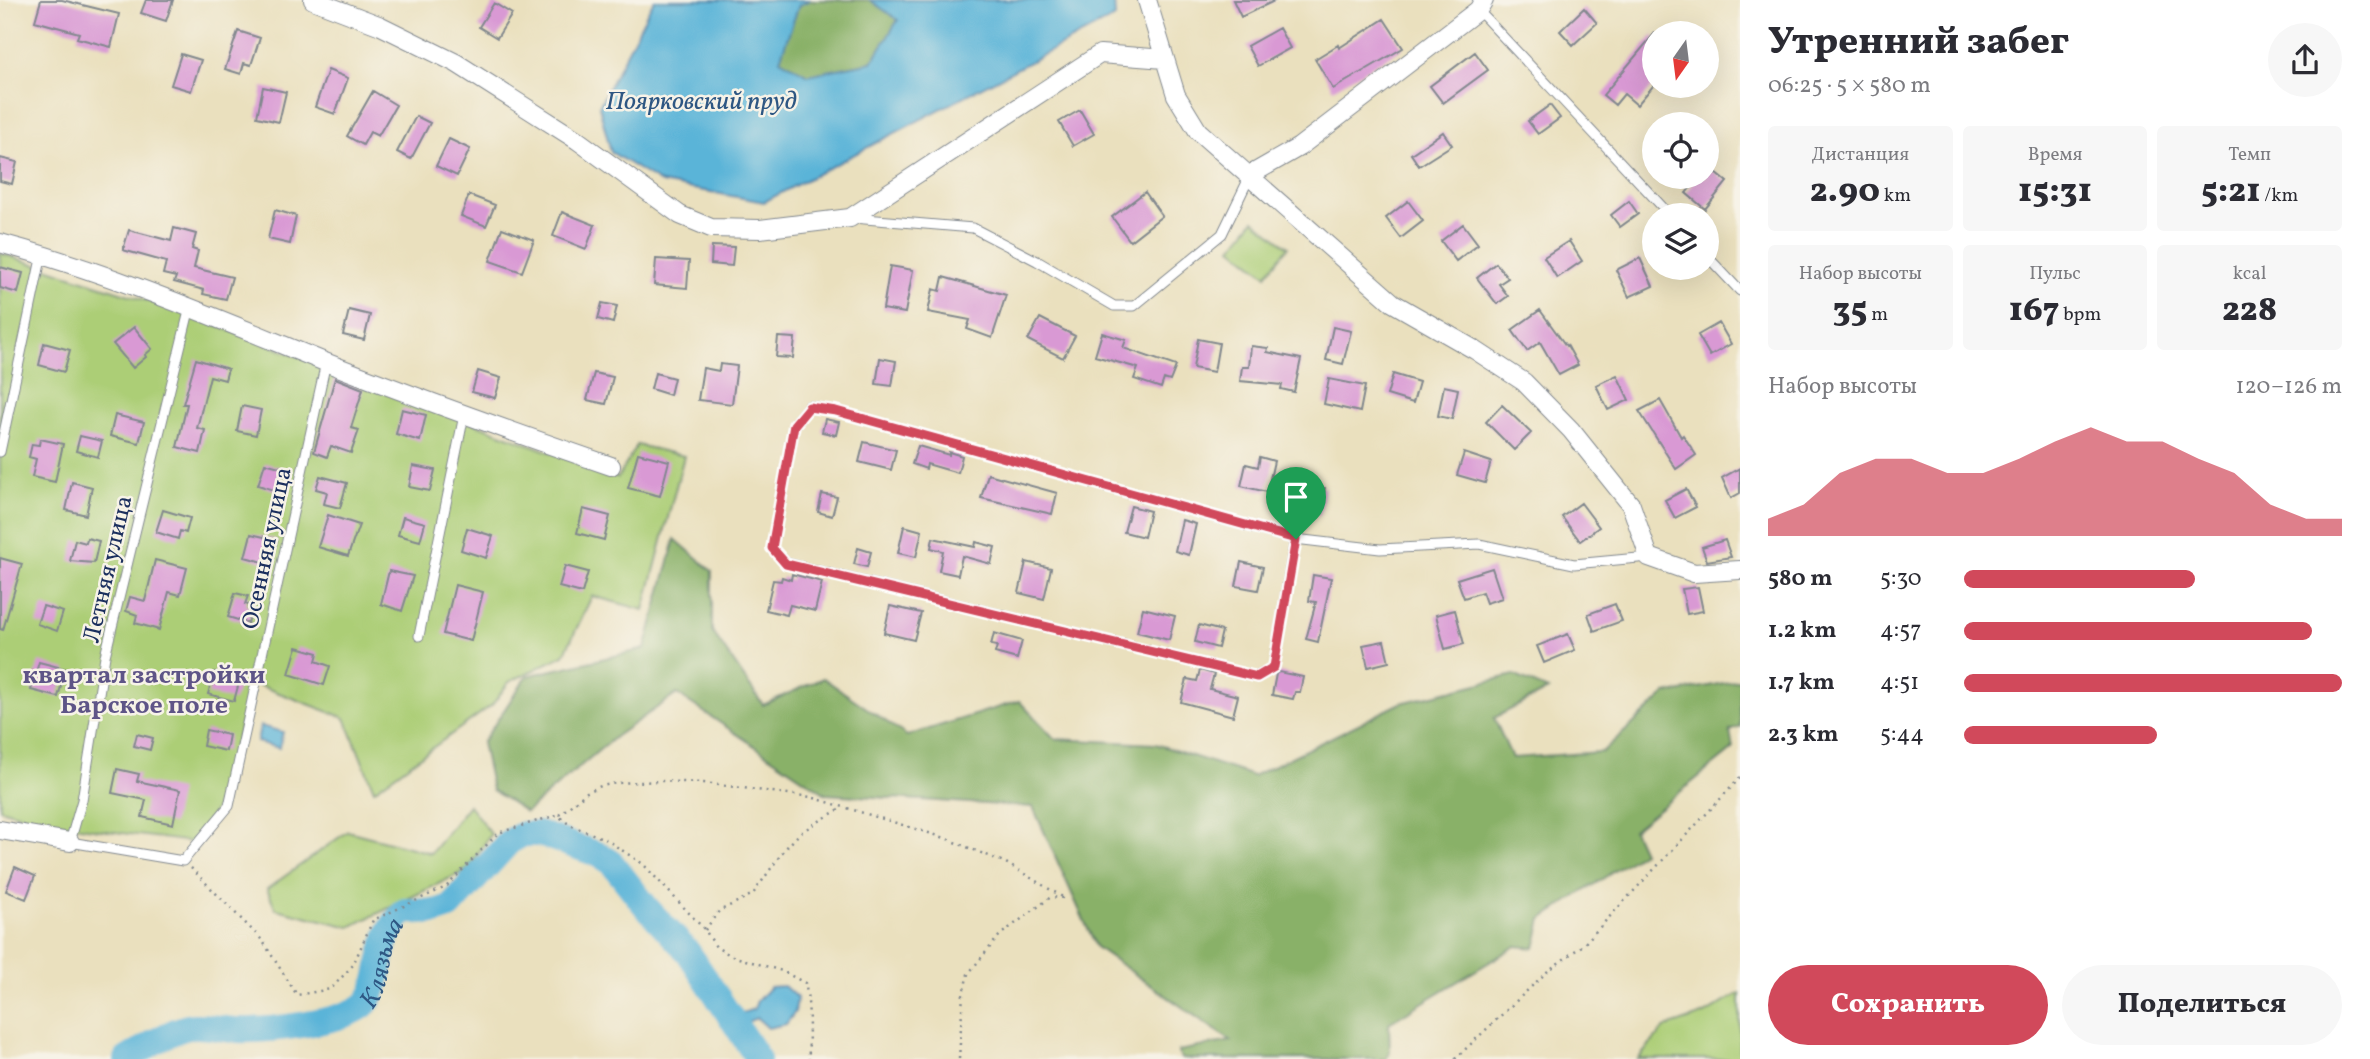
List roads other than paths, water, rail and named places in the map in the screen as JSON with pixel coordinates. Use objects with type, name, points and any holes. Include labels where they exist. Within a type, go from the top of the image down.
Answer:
[{"type":"street","points":[[313,0],[381,26],[456,63],[577,140],[680,215],[711,228],[760,229],[850,218],[1100,54],[1165,58]]},
{"type":"street","points":[[1147,0],[1176,95],[1198,131],[1393,303],[1524,382],[1572,430],[1631,505],[1649,558],[1694,573],[1740,570]]},
{"type":"street","points":[[1250,175],[1298,147],[1481,5]]},
{"type":"street","points":[[0,243],[42,254],[190,307],[464,415],[611,466]]},
{"type":"street","points":[[0,830],[70,842]]},
{"type":"lane","points":[[1481,5],[1659,203]]},
{"type":"lane","points":[[850,218],[973,229],[1037,261],[1114,306],[1133,306],[1222,234],[1250,175]]},
{"type":"lane","points":[[0,452],[42,254]]},
{"type":"lane","points":[[1719,269],[1740,291]]},
{"type":"lane","name":"Летняя улица","points":[[70,842],[82,800],[106,656],[190,307]]},
{"type":"lane","name":"Осенняя улица","points":[[70,842],[183,861],[229,806],[326,362]]},
{"type":"lane","points":[[1296,539],[1274,667],[1257,677],[786,564],[772,548],[794,425],[809,407],[836,411],[1296,539],[1380,549],[1479,544],[1574,564],[1649,558]]},
{"type":"lane","points":[[419,636],[464,415]]},
{"type":"water","name":"Поярковский пруд","points":[[654,0],[810,0],[799,5],[780,59],[808,75],[872,62],[898,20],[870,0],[1114,0],[1115,17],[764,202],[661,183],[611,152],[599,106]]},
{"type":"water","points":[[260,726],[283,732],[279,748],[257,742]]},
{"type":"water","points":[[784,986],[797,998],[795,1012],[786,1024],[768,1028],[757,1018],[736,1026],[731,1017],[754,1009],[757,1001],[770,987]]},
{"type":"waterway","name":"Клязьма","points":[[127,1059],[168,1035],[194,1026],[232,1030],[285,1027],[324,1021],[356,1010],[371,996],[387,937],[402,914],[405,911],[435,912],[450,907],[509,842],[523,834],[539,834],[552,838],[600,855],[611,862],[647,908],[688,952],[758,1059]]},
{"type":"district","name":"квартал застройки Барское поле","points":[[144,689]]}]
